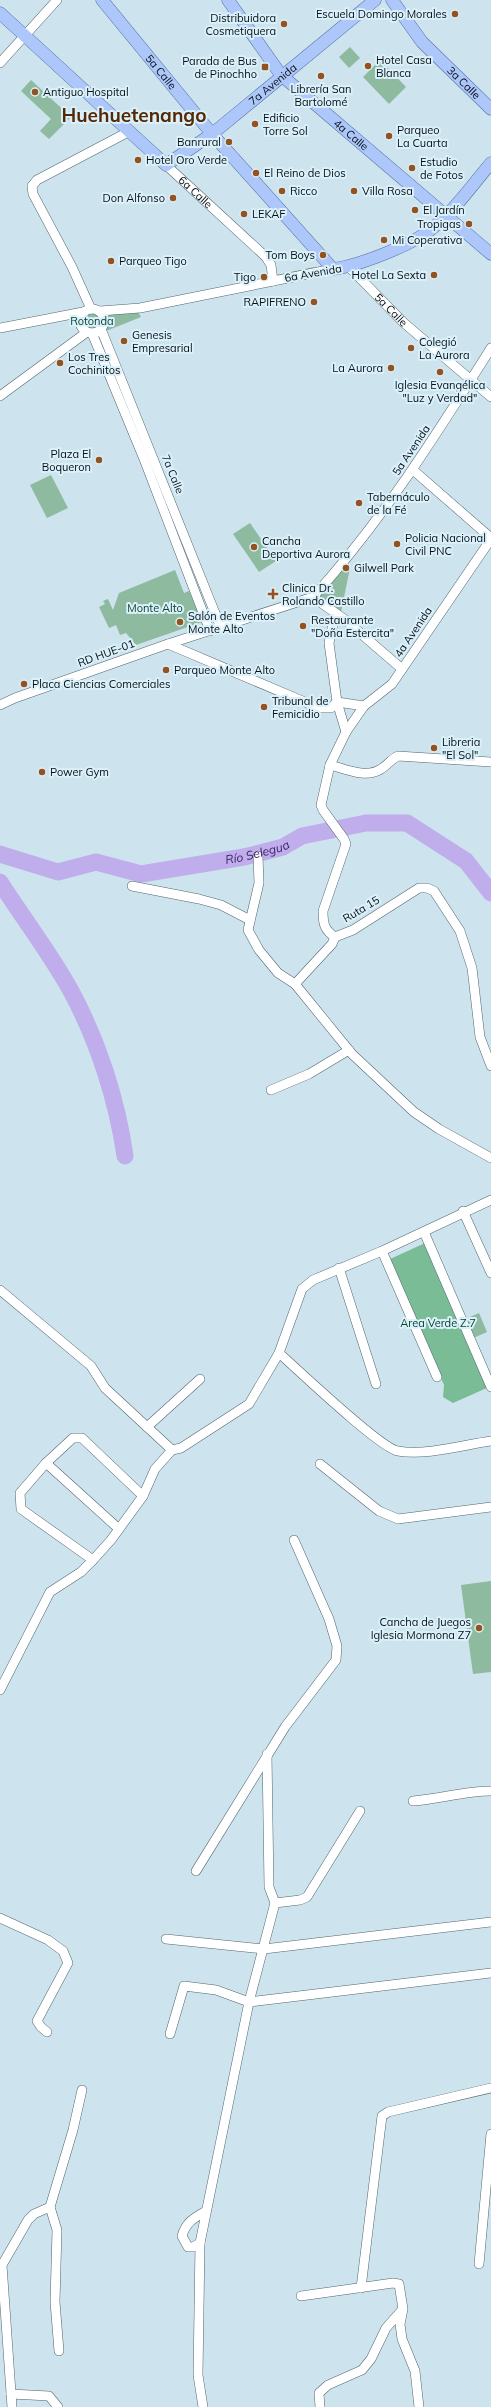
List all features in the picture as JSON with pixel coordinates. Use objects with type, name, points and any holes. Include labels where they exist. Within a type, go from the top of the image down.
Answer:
[{"type":"main road","name":"5a Calle","points":[[102,0],[212,134],[333,269]]},
{"type":"main road","name":"4a Calle","points":[[228,0],[281,76],[491,254]]},
{"type":"main road","name":"7a Avenida","points":[[166,165],[212,134],[281,76],[376,0]]},
{"type":"main road","name":"3a Calle","points":[[392,0],[422,42],[491,109]]},
{"type":"main road","name":"6a Calle","points":[[0,13],[166,165]]},
{"type":"main road","name":"6a Avenida","points":[[333,269],[349,267],[412,240],[433,228],[446,216],[491,163]]},
{"type":"street","points":[[0,63],[57,0]]},
{"type":"street","points":[[93,331],[80,323],[87,311],[72,267],[33,194],[32,186],[37,180],[130,131]]},
{"type":"street","name":"6a Calle","points":[[166,165],[266,257],[272,265],[273,280]]},
{"type":"street","name":"5a Calle","points":[[349,267],[404,323],[491,397]]},
{"type":"street","name":"6a Avenida","points":[[87,311],[140,308],[333,269]]},
{"type":"street","points":[[0,328],[87,311]]},
{"type":"street","points":[[0,396],[93,331],[104,320],[100,311]]},
{"type":"street","name":"7a Calle","points":[[93,331],[221,628]]},
{"type":"street","name":"7a Calle","points":[[93,331],[210,631]]},
{"type":"street","name":"5a Avenida","points":[[313,597],[348,559],[413,470],[491,348]]},
{"type":"street","points":[[413,470],[491,539]]},
{"type":"street","name":"4a Avenida","points":[[346,732],[364,706],[387,689],[491,539]]},
{"type":"street","points":[[221,628],[313,597],[344,619],[402,669]]},
{"type":"street","points":[[295,984],[332,944],[335,937],[327,932],[323,922],[323,911],[346,844],[321,806],[330,765],[346,732],[337,702],[329,643],[335,614]]},
{"type":"street","name":"RD HUE-01","points":[[0,706],[15,698],[168,644],[221,628]]},
{"type":"street","points":[[168,644],[319,708],[331,708],[337,702]]},
{"type":"street","points":[[337,702],[364,706]]},
{"type":"street","points":[[330,765],[364,774],[381,769],[390,760],[398,756],[491,762]]},
{"type":"street","points":[[258,856],[258,883],[248,930],[259,950],[278,973],[295,984],[349,1050],[414,1112],[439,1129],[491,1158]]},
{"type":"street","points":[[132,886],[199,899],[221,905],[250,920]]},
{"type":"street","name":"Ruta 15","points":[[335,937],[353,930],[419,888],[434,891],[460,931],[472,968],[480,1037],[491,1066]]},
{"type":"street","points":[[271,1090],[309,1074],[349,1050]]},
{"type":"street","points":[[0,1690],[50,1592],[81,1572],[93,1560],[119,1529],[143,1496],[155,1469],[172,1450],[181,1448],[248,1404],[279,1353],[302,1289],[313,1280],[382,1251],[424,1232],[463,1211],[491,1200]]},
{"type":"street","points":[[463,1211],[491,1273]]},
{"type":"street","points":[[424,1232],[491,1387]]},
{"type":"street","points":[[382,1251],[437,1377]]},
{"type":"street","points":[[339,1268],[376,1384]]},
{"type":"street","points":[[0,1290],[92,1366],[105,1388],[172,1450]]},
{"type":"street","points":[[279,1353],[360,1425],[396,1451],[416,1452],[491,1441]]},
{"type":"street","points":[[147,1427],[200,1379]]},
{"type":"street","points":[[93,1560],[21,1508],[20,1493],[46,1463],[73,1438],[82,1438],[143,1496]]},
{"type":"street","points":[[46,1463],[119,1529]]},
{"type":"street","points":[[320,1464],[379,1512],[398,1519],[491,1507]]},
{"type":"street","points":[[196,1871],[267,1754],[300,1705],[336,1660],[338,1654],[329,1619],[294,1540]]},
{"type":"street","points":[[203,2407],[198,2374],[200,2243],[249,2002],[276,1903],[269,1887],[267,1754]]},
{"type":"street","points":[[413,1801],[436,1799],[476,1791],[491,1790]]},
{"type":"street","points":[[276,1903],[300,1900],[307,1897],[360,1811]]},
{"type":"street","points":[[0,1918],[48,1940],[63,1951],[68,1963],[38,2021],[41,2028],[47,2032]]},
{"type":"street","points":[[166,1940],[264,1948],[491,1922]]},
{"type":"street","points":[[170,2034],[184,1986],[216,1990],[249,2002],[491,1973]]},
{"type":"street","points":[[361,2288],[382,2116],[388,2112],[491,2088]]},
{"type":"street","points":[[59,2351],[55,2302],[57,2230],[50,2207],[70,2144],[82,2090]]},
{"type":"street","points":[[479,2264],[491,2134]]},
{"type":"street","points":[[12,2407],[1,2265],[28,2220],[34,2214],[50,2207]]},
{"type":"street","points":[[200,2243],[193,2247],[188,2247],[182,2236],[184,2227],[191,2219],[206,2211]]},
{"type":"street","points":[[301,2296],[393,2283],[399,2284],[403,2309],[400,2324],[402,2339],[415,2371],[419,2407]]},
{"type":"street","points":[[320,2407],[319,2393],[328,2385],[362,2370],[371,2359],[386,2328],[403,2309]]},
{"type":"street","points":[[11,2394],[49,2396],[58,2407]]},
{"type":"green space","points":[[350,47],[360,58],[349,68],[339,57]]},
{"type":"green space","points":[[380,60],[406,87],[389,104],[363,77]]},
{"type":"green space","points":[[31,80],[71,117],[49,139],[40,131],[51,119],[21,91]]},
{"type":"green space","points":[[314,267],[317,272],[277,277],[277,275]]},
{"type":"green space","name":"Rotonda","points":[[92,309],[97,310],[103,316],[103,326],[97,332],[92,333],[87,332],[81,326],[80,321],[81,316],[87,310]]},
{"type":"green space","points":[[137,310],[141,317],[106,331],[110,322],[107,315]]},
{"type":"green space","points":[[51,475],[68,508],[47,518],[30,485]]},
{"type":"green space","name":"Cancha Deportiva Aurora","points":[[250,523],[276,561],[259,572],[233,534]]},
{"type":"green space","points":[[348,563],[350,568],[341,612],[320,597],[332,578]]},
{"type":"green space","name":"Monte Alto","points":[[175,570],[184,593],[189,591],[202,622],[136,645],[126,633],[120,635],[116,625],[109,628],[99,607],[105,604],[103,601],[108,599],[113,610],[119,593]]},
{"type":"green space","name":"Area Verde Z.7","points":[[425,1243],[489,1387],[453,1403],[443,1397],[444,1385],[388,1260]]},
{"type":"green space","points":[[479,1313],[487,1332],[471,1339],[463,1320]]},
{"type":"green space","name":"Cancha de Juegos Iglesia Mormona Z7","points":[[491,1581],[491,1672],[473,1674],[461,1585]]},
{"type":"waterway","name":"Río Selegua","points":[[0,854],[58,872],[96,862],[141,874],[244,857],[283,847],[302,836],[366,823],[407,823],[466,861],[491,893]]},
{"type":"waterway","points":[[0,882],[54,963],[81,1010],[98,1050],[112,1092],[125,1156]]},
{"type":"place","name":"Escuela Domingo Morales","points":[[455,14]]},
{"type":"place","name":"Distribuidora Cosmetiquera","points":[[284,24]]},
{"type":"place","name":"Hotel Casa Blanca","points":[[368,66]]},
{"type":"place","name":"Parada de Bus de Pinochho","points":[[265,67]]},
{"type":"place","name":"Librería San Bartolomé","points":[[321,76]]},
{"type":"place","name":"Antiguo Hospital","points":[[35,92]]},
{"type":"place","name":"Edificio Torre Sol","points":[[255,124]]},
{"type":"place","name":"Parqueo La Cuarta","points":[[389,136]]},
{"type":"place","name":"Banrural","points":[[229,142]]},
{"type":"place","name":"Hotel Oro Verde","points":[[138,160]]},
{"type":"place","name":"Estudio de Fotos","points":[[412,168]]},
{"type":"place","name":"El Reino de Dios","points":[[256,173]]},
{"type":"place","name":"Ricco","points":[[282,191]]},
{"type":"place","name":"Villa Rosa","points":[[354,191]]},
{"type":"place","name":"Don Alfonso","points":[[173,198]]},
{"type":"place","name":"El Jardín","points":[[415,210]]},
{"type":"place","name":"LEKAF","points":[[244,214]]},
{"type":"place","name":"Tropigas","points":[[469,224]]},
{"type":"place","name":"Mi Coperativa","points":[[384,240]]},
{"type":"place","name":"Tom Boys","points":[[323,255]]},
{"type":"place","name":"Parqueo Tigo","points":[[111,261]]},
{"type":"place","name":"Hotel La Sexta","points":[[434,275]]},
{"type":"place","name":"Tigo","points":[[264,277]]},
{"type":"place","name":"RAPIFRENO","points":[[314,302]]},
{"type":"place","name":"Genesis Empresarial","points":[[124,341]]},
{"type":"place","name":"Colegió La Aurora","points":[[411,348]]},
{"type":"place","name":"Los Tres Cochinitos","points":[[60,363]]},
{"type":"place","name":"La Aurora","points":[[391,368]]},
{"type":"place","name":"Iglesia Evangélica \"Luz y Verdad\"","points":[[440,372]]},
{"type":"place","name":"Plaza El Boqueron","points":[[99,460]]},
{"type":"place","name":"Tabernáculo de la Fé","points":[[359,503]]},
{"type":"place","name":"Policia Nacional Civil PNC","points":[[397,544]]},
{"type":"place","name":"Cancha Deportiva Aurora","points":[[254,547]]},
{"type":"place","name":"Gilwell Park","points":[[346,568]]},
{"type":"place","name":"Clinica Dr. Rolando Castillo","points":[[273,594]]},
{"type":"place","name":"Salón de Eventos Monte Alto","points":[[180,622]]},
{"type":"place","name":"Restaurante \"Doña Estercita\"","points":[[303,626]]},
{"type":"place","name":"Parqueo Monte Alto","points":[[166,670]]},
{"type":"place","name":"Placa Ciencias Comerciales","points":[[24,684]]},
{"type":"place","name":"Tribunal de Femicidio","points":[[264,707]]},
{"type":"place","name":"Libreria \"El Sol\"","points":[[434,748]]},
{"type":"place","name":"Power Gym","points":[[42,772]]},
{"type":"place","name":"Cancha de Juegos Iglesia Mormona Z7","points":[[479,1628]]},
{"type":"district","name":"Huehuetenango","points":[[134,115]]}]
